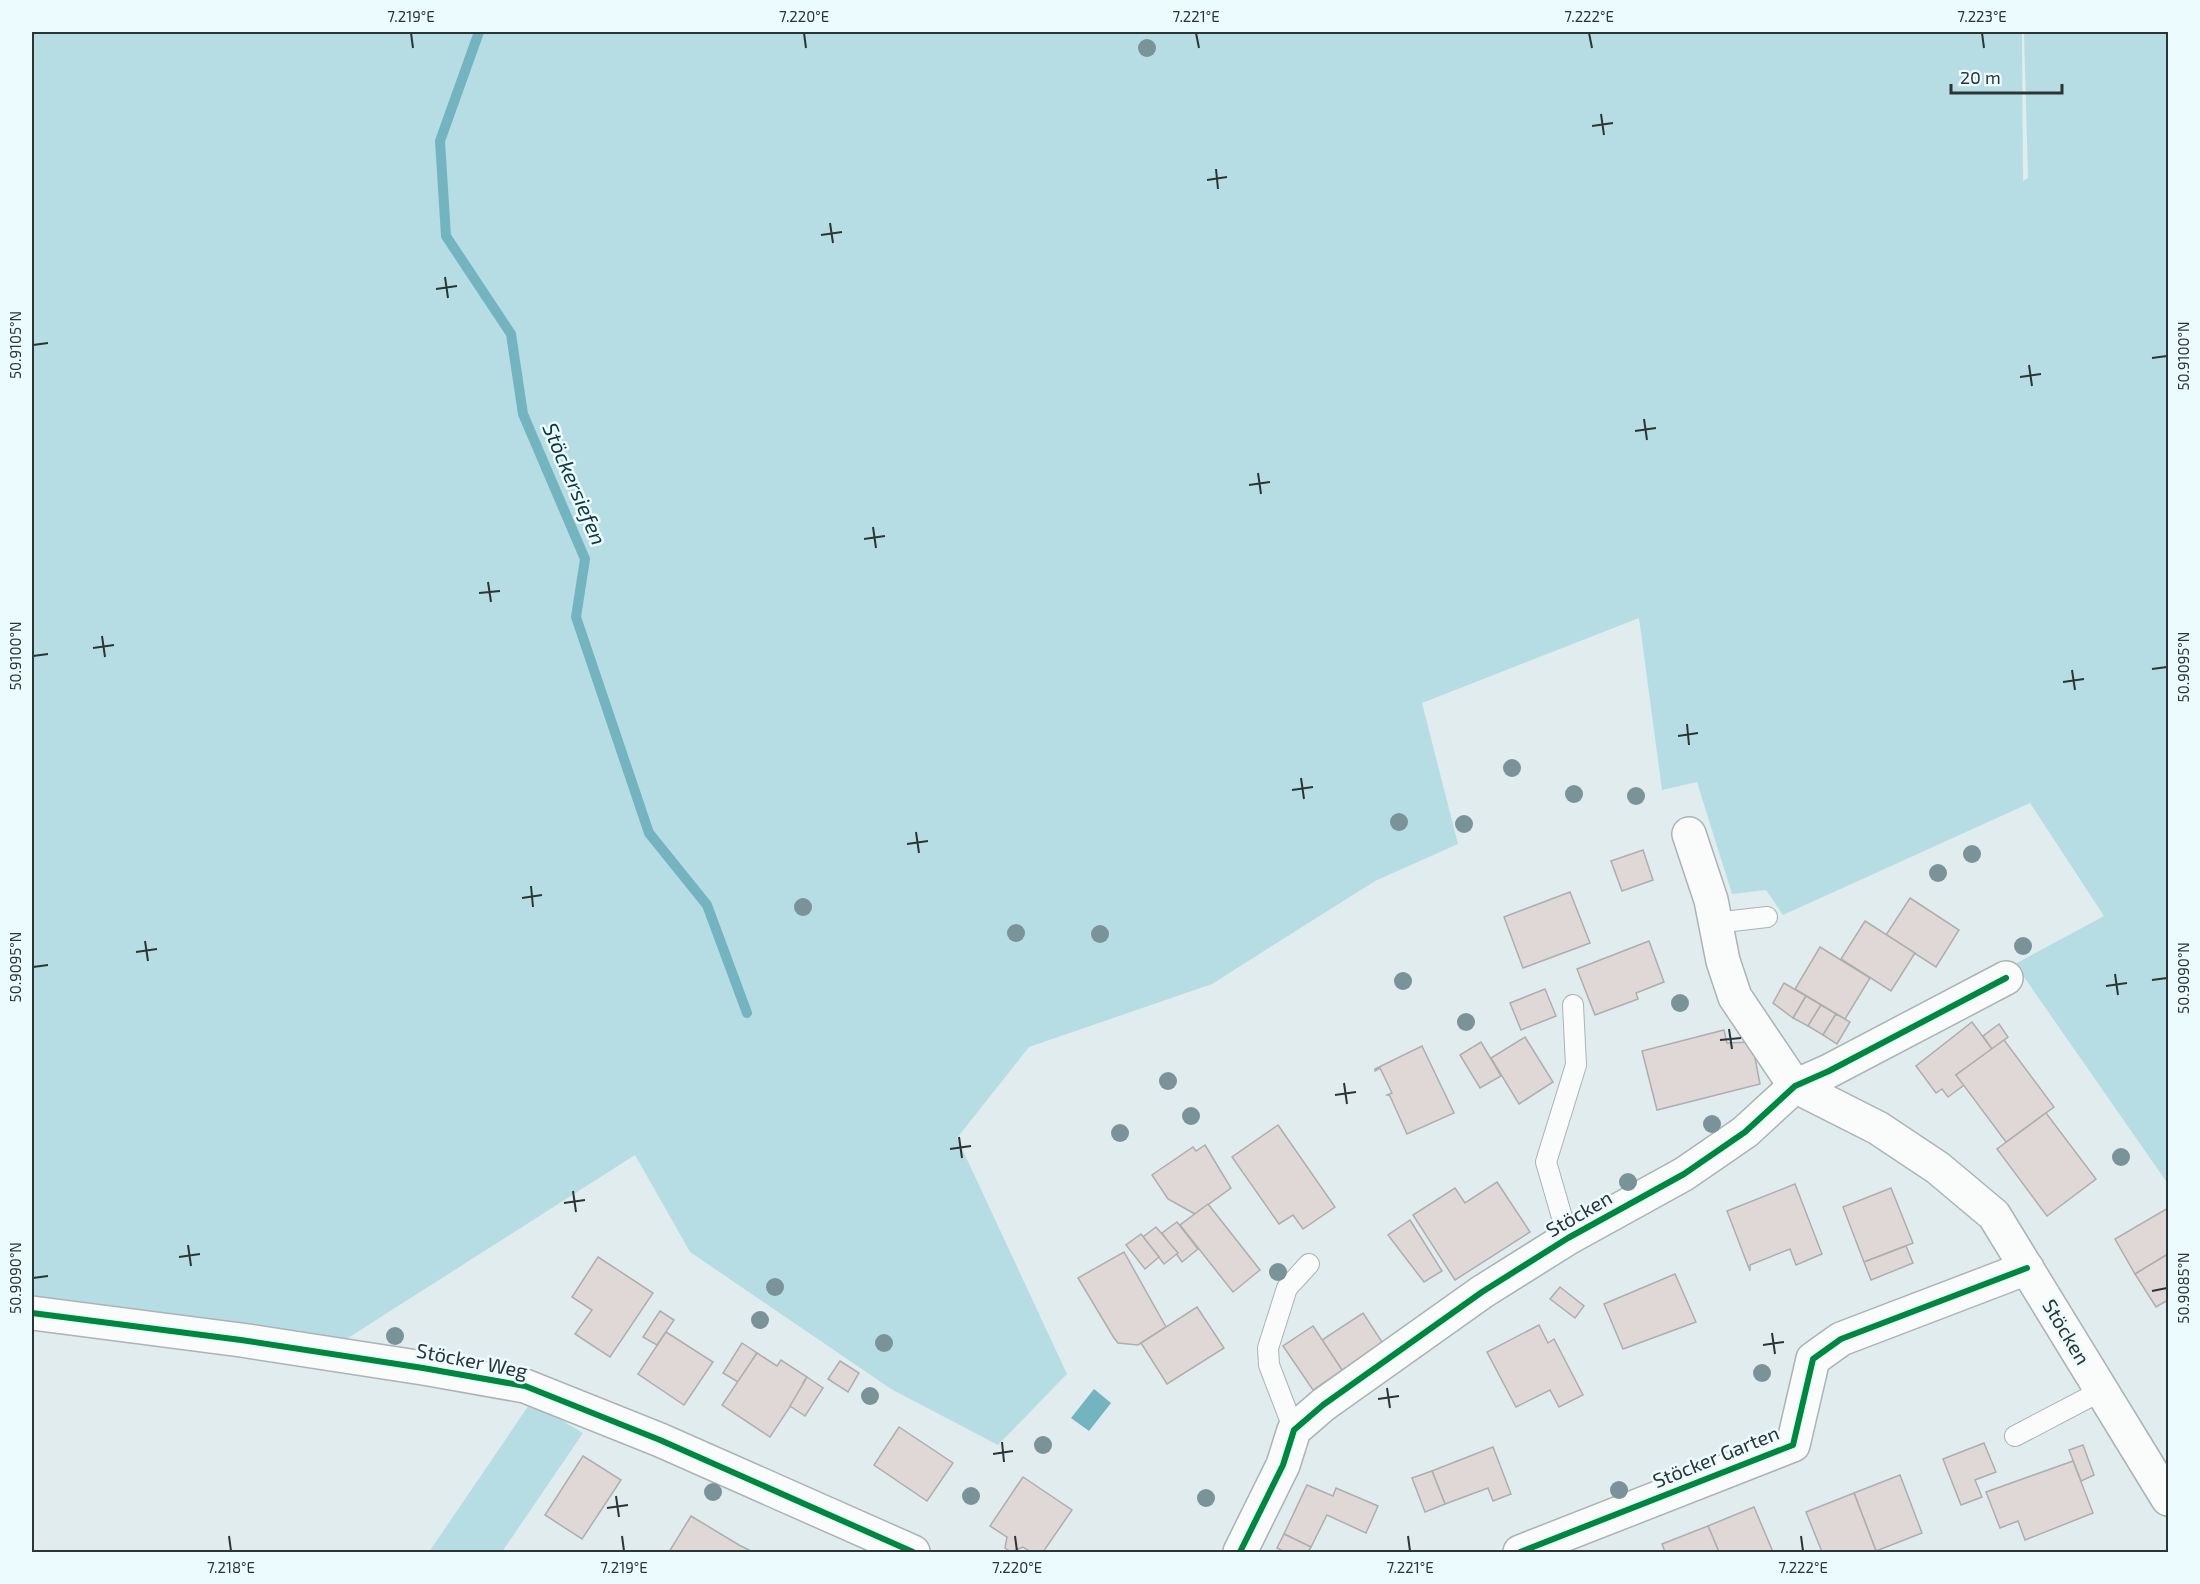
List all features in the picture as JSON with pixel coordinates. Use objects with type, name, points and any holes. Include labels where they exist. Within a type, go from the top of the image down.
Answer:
[{"type":"street","name":"Stöcken","points":[[1689,834],[1711,900],[1723,961],[1735,997],[1795,1086],[1878,1128],[1938,1168],[1994,1215],[2169,1499]]},
{"type":"street","name":"Stöcken","points":[[1294,1430],[1394,1352],[1568,1238],[1684,1174],[1745,1132],[1795,1086],[1829,1071],[2006,978]]},
{"type":"street","name":"Stöcker Garten","points":[[1520,1552],[1793,1445],[1813,1359],[1841,1339],[2027,1268]]},
{"type":"street","name":"Stöcker Weg","points":[[32,1313],[242,1340],[525,1386],[660,1440],[913,1552]]},
{"type":"street","points":[[1240,1552],[1283,1465],[1294,1430]]},
{"type":"lane","points":[[1715,923],[1767,917]]},
{"type":"lane","points":[[1568,1238],[1546,1162],[1576,1065],[1574,1005]]},
{"type":"lane","points":[[1294,1430],[1269,1365],[1268,1348],[1287,1288],[1309,1264]]},
{"type":"lane","points":[[2015,1436],[2101,1391]]},
{"type":"shaded area","points":[[32,32],[2022,32],[2023,181],[2028,178],[2024,32],[2168,32],[2168,1184],[2015,964],[2104,916],[2030,803],[1783,915],[1766,890],[1732,894],[1697,782],[1662,790],[1639,618],[1422,703],[1458,844],[1375,881],[1212,984],[1029,1047],[957,1138],[1067,1374],[998,1445],[891,1389],[690,1252],[635,1155],[340,1343],[32,1301]]},
{"type":"shaded area","points":[[1094,1389],[1111,1403],[1089,1431],[1071,1418]]},
{"type":"shaded area","points":[[531,1402],[583,1433],[502,1552],[429,1552]]},
{"type":"building","points":[[1643,850],[1653,880],[1622,891],[1611,861]]},
{"type":"building","points":[[1570,892],[1590,943],[1523,968],[1504,917]]},
{"type":"building","points":[[1910,898],[1959,930],[1936,967],[1886,935]]},
{"type":"building","points":[[1865,921],[1915,953],[1891,991],[1841,959]]},
{"type":"building","points":[[1649,941],[1664,982],[1636,993],[1638,999],[1595,1015],[1577,969]]},
{"type":"building","points":[[1820,947],[1870,978],[1845,1019],[1795,989]]},
{"type":"building","points":[[1784,983],[1806,996],[1793,1018],[1773,1003]]},
{"type":"building","points":[[1545,989],[1556,1016],[1521,1030],[1510,1003]]},
{"type":"building","points":[[1806,996],[1821,1005],[1808,1026],[1793,1018]]},
{"type":"building","points":[[1821,1005],[1836,1014],[1823,1035],[1808,1026]]},
{"type":"building","points":[[1836,1014],[1850,1022],[1837,1044],[1823,1035]]},
{"type":"building","points":[[1972,1022],[1992,1049],[1956,1075],[1964,1085],[1948,1097],[1942,1089],[1936,1093],[1916,1066]]},
{"type":"building","points":[[1999,1024],[2008,1037],[1992,1049],[1983,1036]]},
{"type":"building","points":[[1724,1030],[1727,1043],[1752,1042],[1760,1084],[1657,1110],[1642,1051]]},
{"type":"building","points":[[1525,1037],[1553,1082],[1519,1104],[1491,1058]]},
{"type":"building","points":[[2004,1040],[2054,1107],[2006,1142],[1956,1075]]},
{"type":"building","points":[[1481,1042],[1501,1076],[1480,1088],[1460,1055]]},
{"type":"building","points":[[1422,1046],[1454,1113],[1407,1134],[1390,1096],[1387,1095],[1392,1093],[1380,1068],[1375,1071],[1375,1069]]},
{"type":"building","points":[[2046,1113],[2096,1179],[2047,1216],[1997,1149]]},
{"type":"building","points":[[1278,1125],[1335,1207],[1303,1229],[1293,1215],[1279,1224],[1232,1157]]},
{"type":"building","points":[[1205,1145],[1231,1188],[1195,1214],[1168,1199],[1152,1175],[1193,1147],[1196,1151]]},
{"type":"building","points":[[1497,1182],[1530,1232],[1455,1280],[1413,1215],[1455,1188],[1465,1203]]},
{"type":"building","points":[[1795,1184],[1822,1254],[1796,1265],[1790,1249],[1750,1265],[1750,1271],[1727,1211]]},
{"type":"building","points":[[1891,1188],[1913,1243],[1864,1262],[1843,1207]]},
{"type":"building","points":[[1208,1204],[1260,1270],[1233,1292],[1180,1225]]},
{"type":"building","points":[[2168,1208],[2168,1254],[2135,1274],[2115,1239]]},
{"type":"building","points":[[1410,1220],[1442,1271],[1424,1282],[1388,1235]]},
{"type":"building","points":[[1177,1222],[1198,1249],[1182,1262],[1162,1233]]},
{"type":"building","points":[[1156,1227],[1178,1253],[1164,1264],[1143,1237]]},
{"type":"building","points":[[1141,1234],[1159,1257],[1145,1269],[1126,1245]]},
{"type":"building","points":[[1906,1246],[1913,1263],[1871,1280],[1864,1262]]},
{"type":"building","points":[[1124,1252],[1166,1327],[1138,1345],[1118,1343],[1078,1278]]},
{"type":"building","points":[[2168,1254],[2168,1300],[2156,1307],[2135,1274]]},
{"type":"building","points":[[598,1257],[653,1293],[610,1357],[575,1334],[592,1310],[572,1297]]},
{"type":"building","points":[[1675,1274],[1696,1322],[1623,1349],[1604,1304]]},
{"type":"building","points":[[1560,1287],[1584,1306],[1575,1318],[1550,1299]]},
{"type":"building","points":[[1197,1307],[1224,1348],[1167,1384],[1141,1343]]},
{"type":"building","points":[[660,1311],[674,1320],[657,1345],[643,1337]]},
{"type":"building","points":[[1363,1313],[1382,1342],[1342,1370],[1322,1340]]},
{"type":"building","points":[[1539,1325],[1548,1343],[1554,1339],[1583,1395],[1559,1407],[1550,1390],[1516,1407],[1487,1352]]},
{"type":"building","points":[[1313,1326],[1342,1370],[1313,1390],[1283,1346]]},
{"type":"building","points":[[666,1332],[713,1362],[684,1405],[638,1374]]},
{"type":"building","points":[[742,1343],[757,1353],[738,1382],[723,1373]]},
{"type":"building","points":[[757,1353],[777,1366],[781,1360],[807,1377],[803,1383],[805,1384],[770,1437],[722,1405]]},
{"type":"building","points":[[840,1361],[859,1373],[848,1392],[828,1379]]},
{"type":"building","points":[[807,1377],[823,1388],[805,1416],[790,1406]]},
{"type":"building","points":[[899,1427],[953,1463],[927,1501],[874,1465]]},
{"type":"building","points":[[1984,1443],[1996,1472],[1975,1480],[1982,1497],[1961,1505],[1943,1459]]},
{"type":"building","points":[[2083,1445],[2094,1475],[2081,1481],[2069,1450]]},
{"type":"building","points":[[1493,1447],[1511,1494],[1493,1501],[1488,1488],[1445,1504],[1432,1471]]},
{"type":"building","points":[[583,1456],[621,1480],[582,1539],[545,1515]]},
{"type":"building","points":[[2073,1461],[2093,1513],[2025,1540],[2018,1521],[2000,1528],[1986,1492]]},
{"type":"building","points":[[1432,1471],[1445,1504],[1425,1512],[1412,1478]]},
{"type":"building","points":[[1900,1475],[1922,1533],[1876,1551],[1854,1493]]},
{"type":"building","points":[[1023,1477],[1072,1510],[1043,1552],[1031,1552],[1023,1547],[1011,1552],[1005,1548],[1007,1537],[990,1526]]},
{"type":"building","points":[[1307,1485],[1333,1496],[1336,1488],[1378,1506],[1366,1533],[1327,1515],[1311,1547],[1284,1534]]},
{"type":"building","points":[[1854,1493],[1876,1551],[1822,1552],[1806,1512]]},
{"type":"building","points":[[1754,1507],[1773,1552],[1719,1552],[1708,1526]]},
{"type":"building","points":[[691,1516],[739,1545],[753,1552],[669,1552]]},
{"type":"building","points":[[1708,1526],[1719,1552],[1665,1552],[1662,1544]]},
{"type":"building","points":[[1284,1534],[1311,1547],[1308,1552],[1285,1552],[1277,1548]]},
{"type":"waterway","name":"Stöckersiefen","points":[[479,32],[440,141],[446,236],[511,334],[523,414],[585,559],[576,617],[649,833],[707,905],[747,1013]]},
{"type":"cycle path","points":[[1240,1552],[1283,1465],[1294,1430],[1323,1405],[1482,1292],[1568,1238],[1684,1174],[1745,1132],[1795,1086],[1829,1071],[2006,978]]},
{"type":"cycle path","points":[[1520,1552],[1793,1445],[1813,1359],[1841,1339],[2027,1268]]},
{"type":"cycle path","points":[[32,1313],[241,1340],[525,1386],[660,1440],[913,1552]]}]
